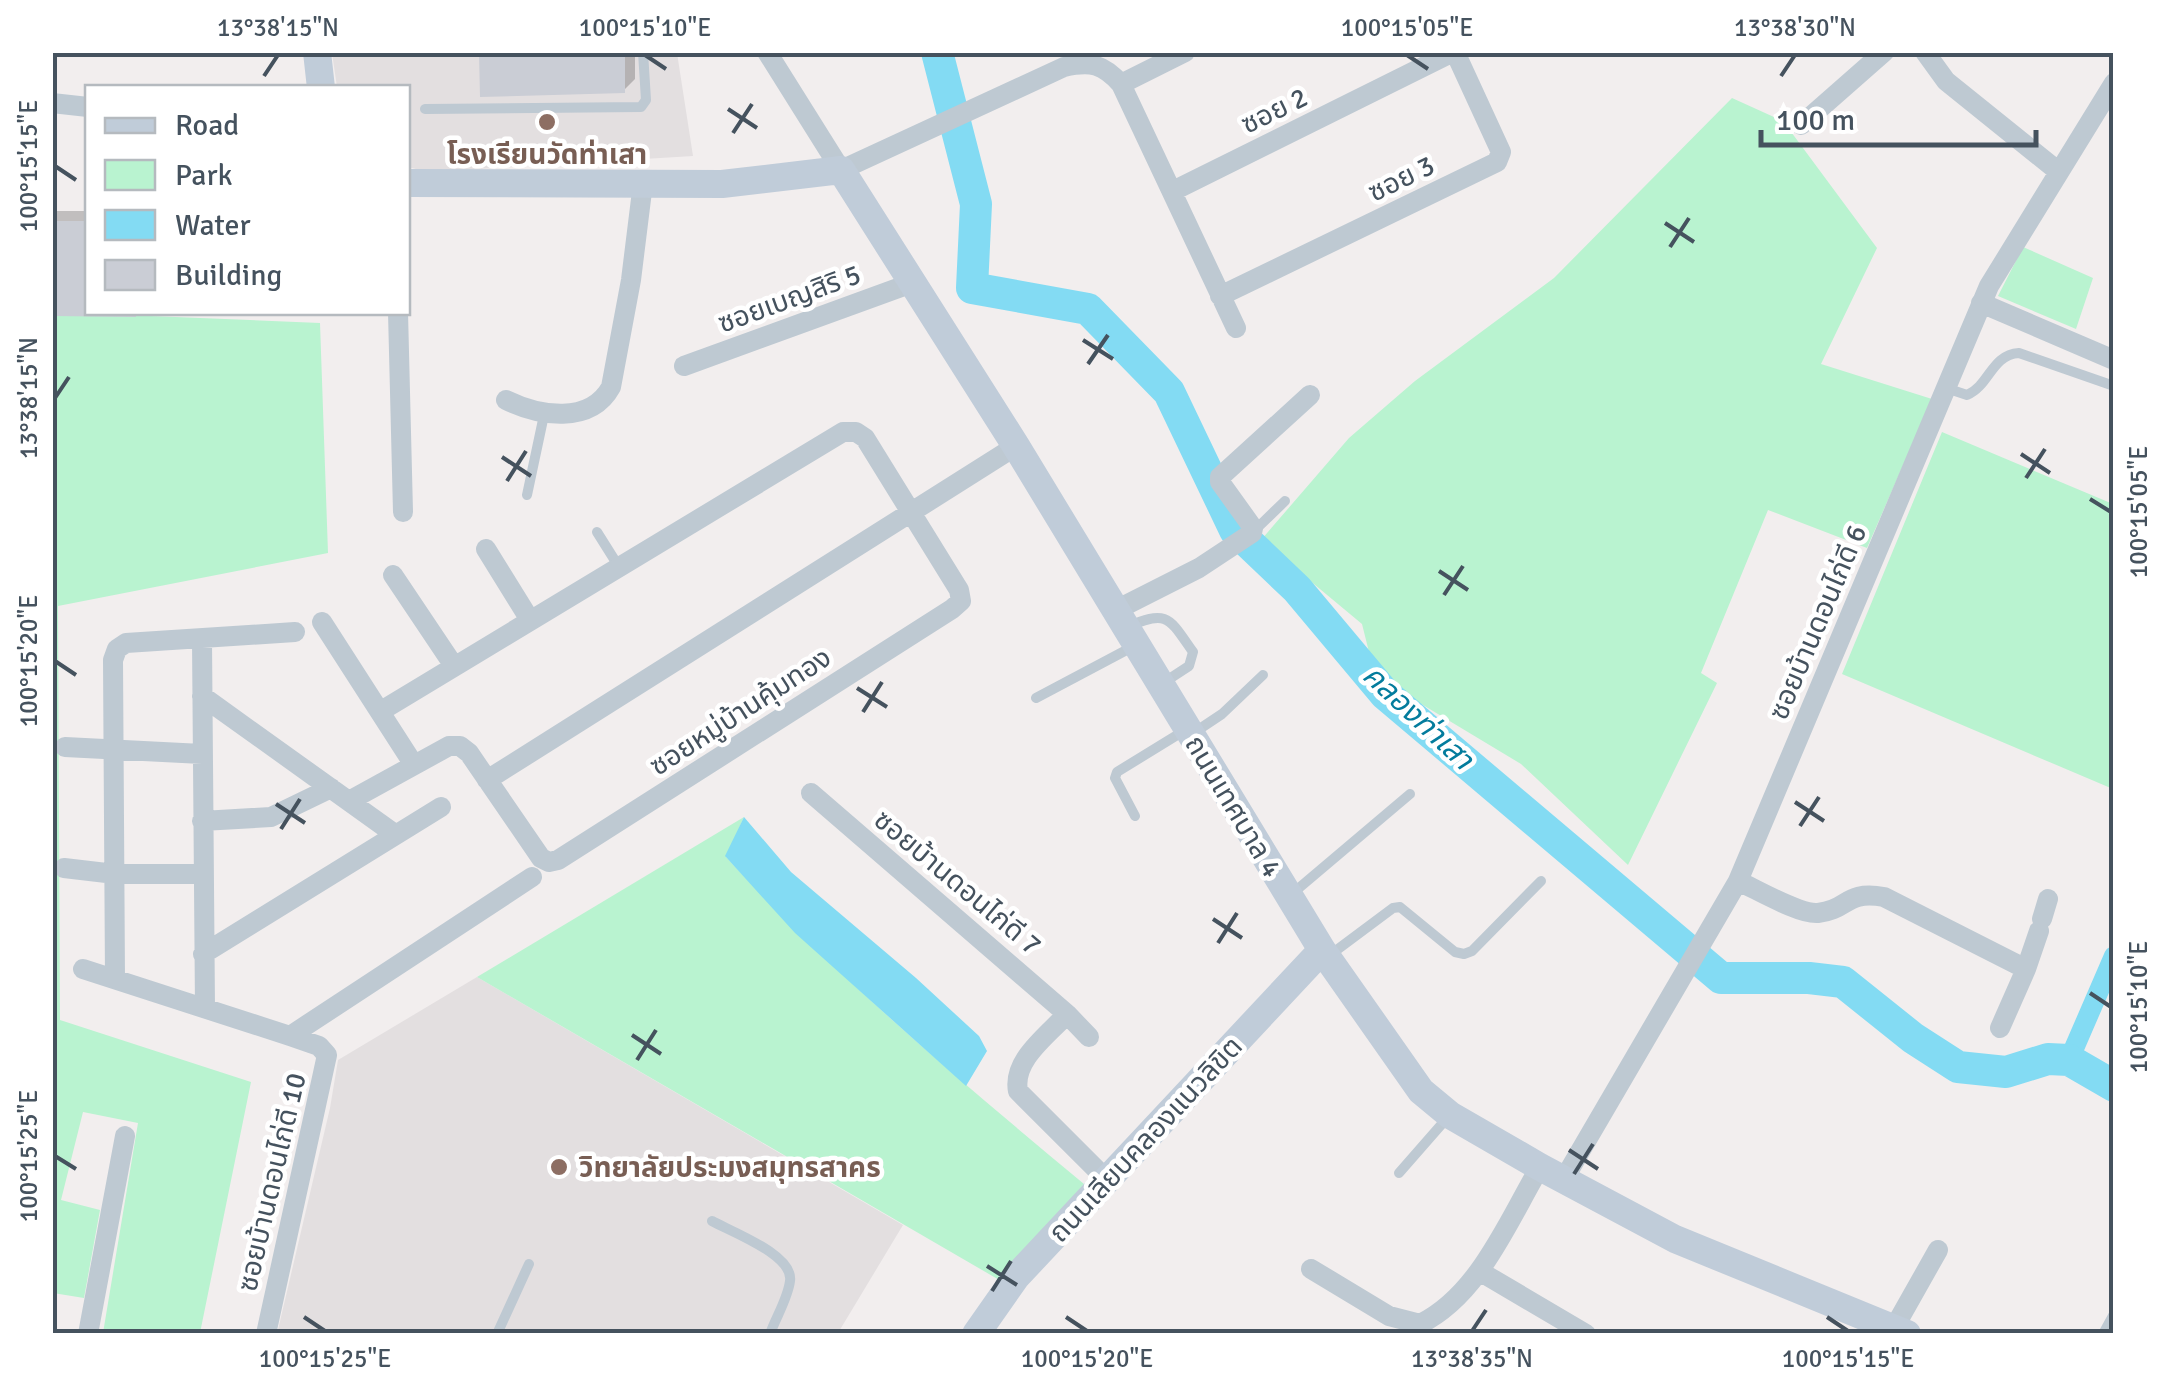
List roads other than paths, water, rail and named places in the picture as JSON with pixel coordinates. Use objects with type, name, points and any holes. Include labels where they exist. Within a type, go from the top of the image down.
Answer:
[{"type":"street","points":[[317,52],[320,85]]},
{"type":"street","name":"ถนนเทศบาล 4","points":[[766,52],[1016,446],[1324,954],[1421,1092],[1450,1115],[1675,1239],[1892,1330]]},
{"type":"street","points":[[1122,84],[1185,52]]},
{"type":"street","name":"ซอย 2","points":[[1173,191],[1454,52]]},
{"type":"street","name":"ซอย 3","points":[[1220,296],[1497,162],[1501,152],[1454,52]]},
{"type":"street","points":[[1801,125],[1884,52]]},
{"type":"street","points":[[1925,52],[1946,81],[2059,172]]},
{"type":"street","points":[[410,183],[751,183],[841,170],[1064,67],[1088,62],[1107,69],[1122,84],[1236,328]]},
{"type":"street","name":"ซอยบ้านดอนไก่ดี 6","points":[[1311,1269],[1389,1316],[1420,1324],[1440,1315],[1479,1271],[1552,1173],[1687,968],[1738,880],[1982,303],[2114,83]]},
{"type":"street","points":[[52,104],[85,107]]},
{"type":"street","points":[[506,400],[544,415],[582,410],[603,401],[610,387],[631,280],[643,182]]},
{"type":"street","name":"ซอยเบญสิริ 5","points":[[684,366],[912,283]]},
{"type":"street","points":[[1982,303],[2114,360]]},
{"type":"street","points":[[398,315],[403,512]]},
{"type":"street","points":[[1126,627],[1252,533],[1220,477],[1310,395]]},
{"type":"street","name":"ซอยหมู่บ้านคุ้มทอง","points":[[349,801],[449,746],[460,746],[541,858],[549,862],[558,860],[961,601],[960,590],[864,438],[856,432],[844,432],[380,710]]},
{"type":"street","points":[[487,780],[1016,446]]},
{"type":"street","points":[[486,548],[530,620]]},
{"type":"street","points":[[393,575],[454,666]]},
{"type":"street","points":[[322,622],[414,765]]},
{"type":"street","points":[[114,980],[113,660],[118,649],[126,643],[294,632]]},
{"type":"street","points":[[202,640],[205,1008]]},
{"type":"street","points":[[202,696],[396,835]]},
{"type":"street","points":[[65,746],[202,754]]},
{"type":"street","points":[[202,821],[271,817],[331,788]]},
{"type":"street","name":"ซอยบ้านดอนไก่ดี 7","points":[[811,792],[1089,1037]]},
{"type":"street","points":[[202,954],[441,807]]},
{"type":"street","points":[[64,868],[115,874],[202,874]]},
{"type":"street","points":[[83,969],[290,1036],[532,877]]},
{"type":"street","points":[[1738,880],[1818,914],[1850,897],[1884,897],[2026,969]]},
{"type":"street","points":[[2000,1028],[2026,969],[2043,916]]},
{"type":"street","name":"ถนนเลียบคลองแนวลิขิต","points":[[976,1334],[1016,1277],[1324,954]]},
{"type":"street","points":[[1067,1014],[1024,1060],[1016,1081],[1018,1091],[1106,1179]]},
{"type":"street","name":"ซอยบ้านดอนไก่ดี 10","points":[[266,1334],[327,1055],[319,1046],[290,1036]]},
{"type":"street","points":[[88,1334],[125,1136]]},
{"type":"street","points":[[1892,1330],[1938,1250]]},
{"type":"street","points":[[1479,1271],[1586,1334]]},
{"type":"lane","points":[[425,109],[641,108],[646,100],[643,52]]},
{"type":"lane","points":[[1946,388],[1967,395],[1975,392],[2006,354],[2020,353],[2114,386]]},
{"type":"lane","points":[[526,495],[544,415]]},
{"type":"lane","points":[[1252,533],[1285,501]]},
{"type":"lane","points":[[597,532],[619,567]]},
{"type":"lane","points":[[1036,698],[1126,627],[1162,616],[1170,619],[1194,652],[1189,666],[1160,684]]},
{"type":"lane","points":[[1135,816],[1115,778],[1117,772],[1222,714],[1263,675]]},
{"type":"lane","points":[[1289,896],[1410,794]]},
{"type":"lane","points":[[1324,954],[1400,907],[1456,952],[1464,954],[1472,951],[1540,880]]},
{"type":"lane","points":[[1399,1173],[1450,1115]]},
{"type":"lane","points":[[712,1222],[777,1255],[788,1266],[791,1279],[770,1334]]},
{"type":"lane","points":[[496,1334],[529,1264]]},
{"type":"lane","points":[[2103,1334],[2114,1314]]},
{"type":"water","points":[[744,817],[791,872],[979,1036],[987,1051],[966,1086],[795,933],[725,856]]},
{"type":"waterway","name":"คลองท่าเสา","points":[[937,52],[976,204],[972,288],[1088,309],[1169,392],[1235,530],[1297,589],[1385,694],[1721,978],[1843,982],[1913,1038],[1958,1067],[2006,1072],[2048,1059],[2069,1060],[2114,1086]]},
{"type":"waterway","points":[[2069,1060],[2114,956]]},
{"type":"place","name":"โรงเรียนวัดท่าเสา","points":[[547,122]]},
{"type":"place","name":"วิทยาลัยประมงสมุทรสาคร","points":[[559,1167]]}]
